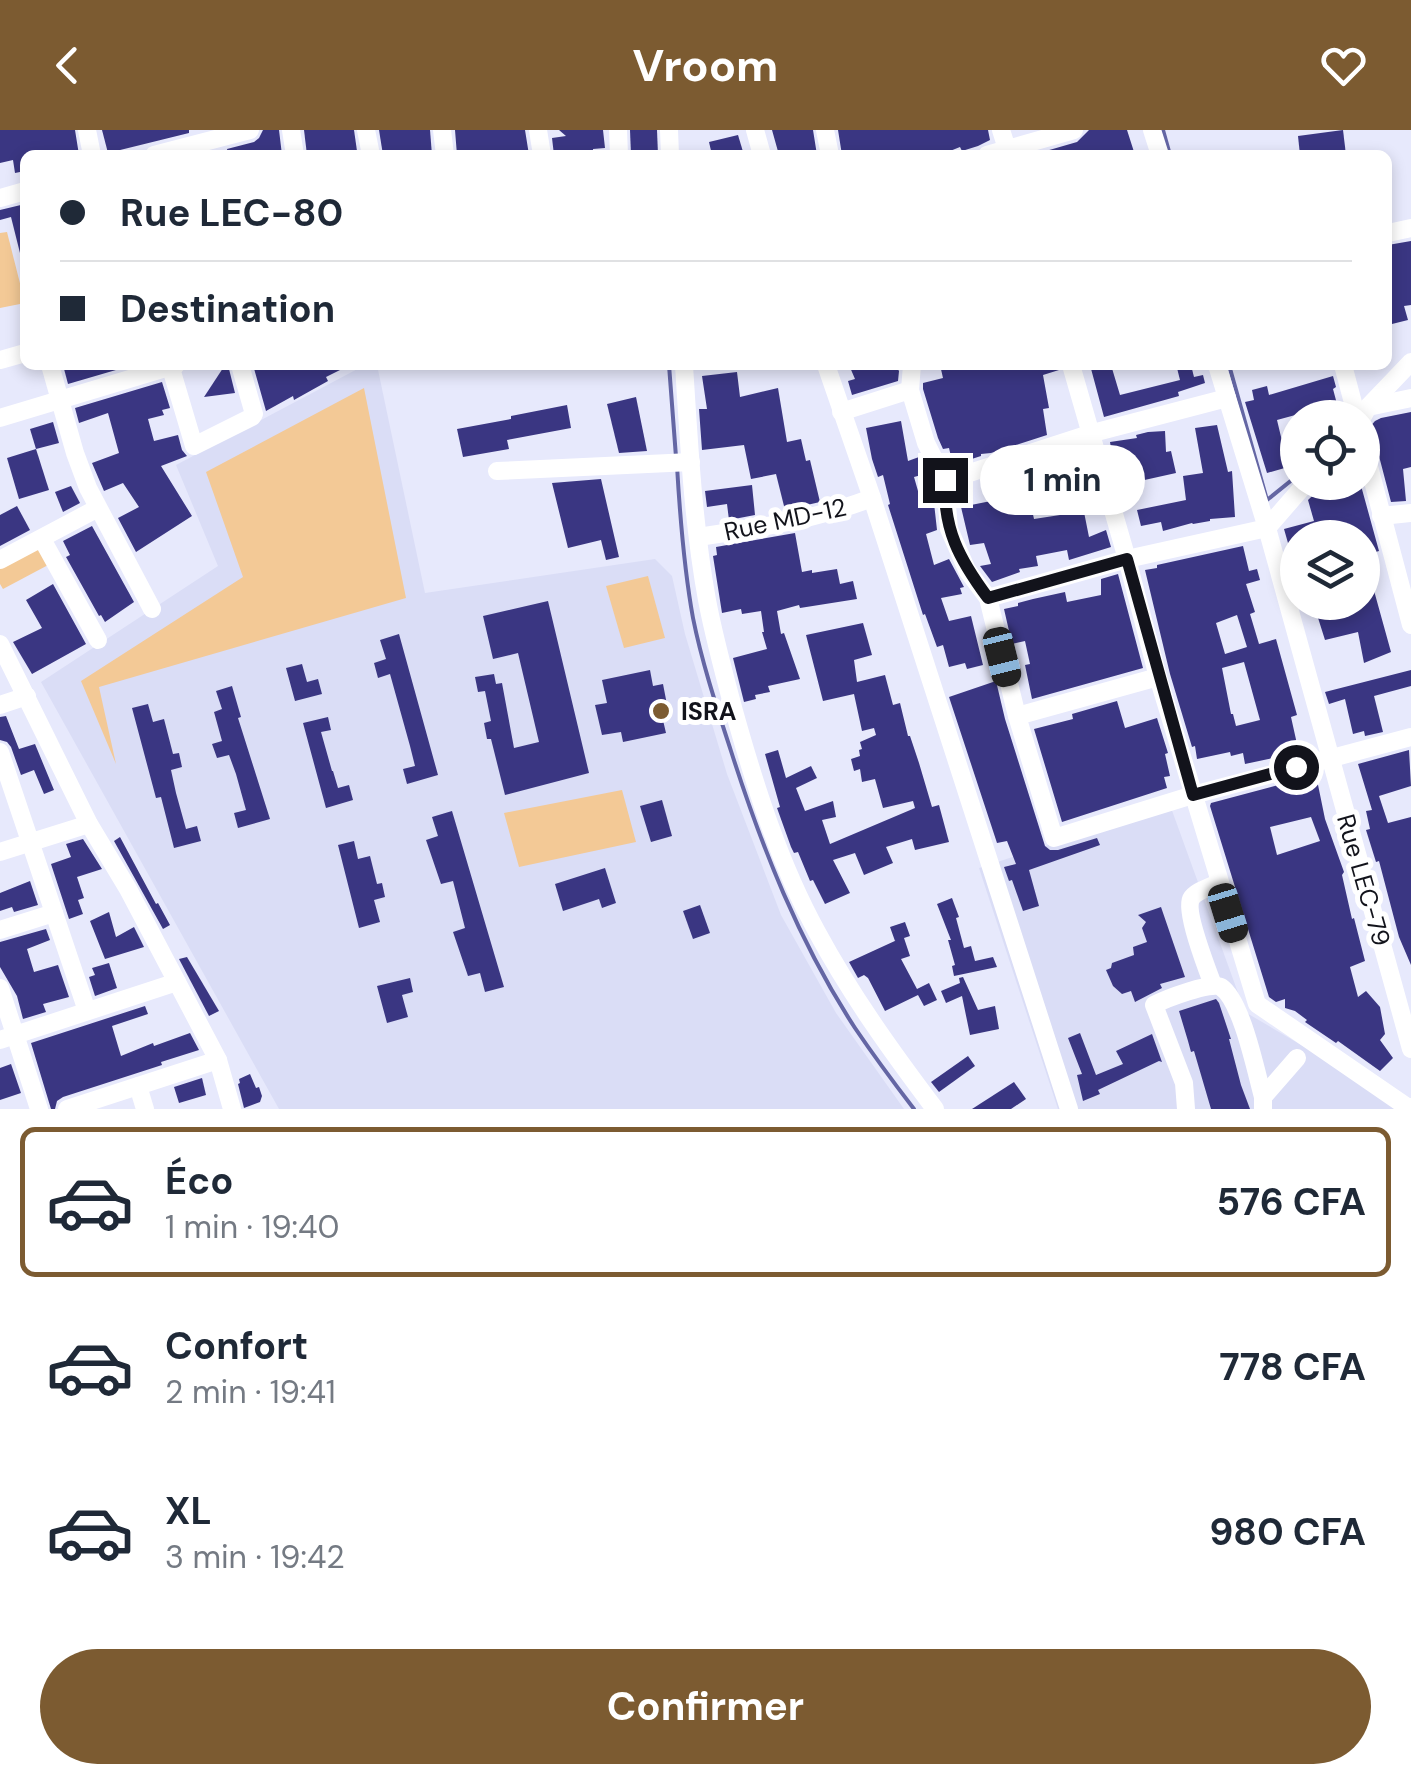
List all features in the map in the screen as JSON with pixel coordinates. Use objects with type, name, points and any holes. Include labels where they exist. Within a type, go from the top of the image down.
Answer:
[{"type":"street","points":[[177,150],[250,130]]},
{"type":"street","points":[[1014,150],[1074,130]]},
{"type":"street","points":[[1375,400],[1411,362]]},
{"type":"street","points":[[51,370],[88,488],[152,608]]},
{"type":"street","points":[[0,418],[156,370]]},
{"type":"street","points":[[173,370],[194,446],[252,418],[241,370]]},
{"type":"street","points":[[684,370],[706,597],[753,774],[780,852],[815,929],[877,1031],[935,1109]]},
{"type":"street","points":[[828,370],[1069,1109]]},
{"type":"street","points":[[912,370],[910,390],[926,443],[945,480],[949,529],[967,570],[988,598],[1017,716],[1054,838],[1193,795],[1411,736]]},
{"type":"street","points":[[1071,370],[1218,882],[1248,1008],[1263,1103]]},
{"type":"street","name":"Rue LEC-79","points":[[1219,370],[1267,528],[1411,1049]]},
{"type":"street","points":[[1345,370],[1357,400]]},
{"type":"street","points":[[842,412],[910,390]]},
{"type":"street","points":[[945,480],[1090,434],[1226,398]]},
{"type":"street","points":[[1380,408],[1411,398]]},
{"type":"street","points":[[497,471],[691,462]]},
{"type":"street","name":"Rue MD-12","points":[[698,537],[790,523],[872,498]]},
{"type":"street","points":[[988,598],[1127,559],[1267,528],[1291,500]]},
{"type":"street","points":[[1376,500],[1410,621]]},
{"type":"street","points":[[0,560],[98,508]]},
{"type":"street","points":[[1380,516],[1411,513]]},
{"type":"street","points":[[42,539],[98,640]]},
{"type":"street","points":[[0,644],[5,667],[27,696],[90,824],[218,1060],[232,1109]]},
{"type":"street","points":[[1017,716],[1158,677]]},
{"type":"street","points":[[0,706],[27,696]]},
{"type":"street","points":[[0,752],[87,1012]]},
{"type":"street","points":[[0,852],[90,824]]},
{"type":"street","points":[[1213,984],[1194,932],[1190,904],[1195,895],[1218,882]]},
{"type":"street","points":[[0,930],[54,913]]},
{"type":"street","points":[[8,1037],[177,982]]},
{"type":"street","points":[[1186,1109],[1184,1084],[1154,1005],[1213,984],[1411,1106]]},
{"type":"street","points":[[0,988],[8,1037],[40,1109]]},
{"type":"street","points":[[1263,1103],[1297,1058]]},
{"type":"street","points":[[67,1109],[218,1060]]},
{"type":"street","points":[[138,1086],[145,1109]]},
{"type":"shaded area","points":[[7,232],[20,283],[20,304],[0,308],[0,233]]},
{"type":"shaded area","points":[[356,370],[378,370],[425,593],[655,559],[672,576],[727,774],[781,915],[836,1013],[904,1109],[279,1109],[41,682],[218,566],[176,465]]},
{"type":"shaded area","points":[[364,388],[406,598],[99,687],[116,764],[81,681],[243,577],[206,472]]},
{"type":"shaded area","points":[[39,543],[50,564],[3,589],[0,564]]},
{"type":"shaded area","points":[[648,576],[665,638],[624,648],[606,586]]},
{"type":"shaded area","points":[[622,790],[636,842],[519,867],[504,813]]},
{"type":"shaded area","points":[[1170,805],[1245,1012],[1405,1109],[1058,1109],[979,868]]},
{"type":"building","points":[[0,130],[75,130],[78,150],[20,150],[20,172],[15,173],[13,160],[0,163]]},
{"type":"building","points":[[102,130],[189,130],[120,150],[107,150]]},
{"type":"building","points":[[263,130],[279,130],[281,150],[227,150],[254,142]]},
{"type":"building","points":[[304,130],[354,130],[357,150],[306,150]]},
{"type":"building","points":[[379,130],[430,130],[432,150],[382,150]]},
{"type":"building","points":[[455,130],[525,130],[528,150],[457,150]]},
{"type":"building","points":[[559,130],[603,130],[605,148],[553,150],[552,138],[566,136]]},
{"type":"building","points":[[630,130],[657,130],[658,150],[631,150]]},
{"type":"building","points":[[772,130],[813,130],[816,150],[778,150]]},
{"type":"building","points":[[838,130],[988,130],[990,140],[965,150],[841,150]]},
{"type":"building","points":[[1089,130],[1127,130],[1133,150],[1049,150],[1077,142]]},
{"type":"building","points":[[1343,130],[1345,150],[1299,150],[1298,136]]},
{"type":"building","points":[[738,135],[742,150],[711,150],[709,142]]},
{"type":"building","points":[[20,205],[20,253],[11,217],[0,220],[0,210]]},
{"type":"building","points":[[1411,241],[1411,305],[1404,306],[1408,320],[1392,324],[1392,244]]},
{"type":"building","points":[[64,370],[116,370],[68,384]]},
{"type":"building","points":[[222,370],[229,370],[235,393],[204,397]]},
{"type":"building","points":[[254,370],[340,370],[294,400],[293,396],[266,411]]},
{"type":"building","points":[[851,370],[899,371],[898,381],[852,395],[848,381],[855,379]]},
{"type":"building","points":[[941,370],[1059,370],[1043,375],[1049,408],[1043,409],[1047,435],[953,465],[949,448],[943,449],[938,438],[923,389],[923,383],[943,378]]},
{"type":"building","points":[[1091,370],[1112,370],[1120,395],[1180,380],[1178,370],[1192,370],[1194,377],[1203,375],[1205,383],[1178,392],[1179,396],[1104,417]]},
{"type":"building","points":[[737,372],[740,397],[778,388],[787,442],[801,439],[820,502],[785,510],[776,474],[751,479],[744,445],[702,450],[699,409],[707,409],[702,376]]},
{"type":"building","points":[[1333,376],[1336,387],[1336,400],[1280,400],[1280,469],[1267,473],[1245,402],[1254,400],[1252,390],[1267,386],[1269,395]]},
{"type":"building","points":[[162,382],[170,408],[162,410],[164,415],[148,419],[154,441],[178,435],[187,456],[161,466],[192,516],[136,552],[118,518],[139,507],[123,483],[104,491],[92,463],[119,453],[108,413],[79,423],[75,408]]},
{"type":"building","points":[[636,397],[647,451],[619,453],[607,404]]},
{"type":"building","points":[[567,405],[571,428],[507,440],[509,449],[463,457],[457,429]]},
{"type":"building","points":[[1411,412],[1411,467],[1403,469],[1406,501],[1391,502],[1380,460],[1381,418]]},
{"type":"building","points":[[901,421],[908,461],[919,457],[925,474],[914,477],[918,491],[929,489],[934,503],[937,530],[926,534],[934,565],[949,559],[964,587],[960,588],[962,594],[941,598],[949,621],[971,616],[983,665],[967,669],[965,663],[949,667],[943,645],[937,647],[923,615],[888,505],[883,475],[878,477],[872,459],[866,428]]},
{"type":"building","points":[[53,422],[59,443],[36,449],[30,429]]},
{"type":"building","points":[[1217,425],[1228,472],[1232,471],[1235,517],[1163,531],[1161,522],[1141,526],[1137,510],[1186,500],[1183,476],[1203,473],[1195,428]]},
{"type":"building","points":[[1165,431],[1166,452],[1171,451],[1176,473],[1120,489],[1110,442]]},
{"type":"building","points":[[36,449],[49,490],[19,499],[7,458]]},
{"type":"building","points":[[1056,463],[1062,487],[1051,490],[1049,480],[1020,486],[1025,511],[1032,510],[1034,519],[1060,515],[1055,496],[1093,488],[1097,499],[1082,502],[1089,537],[1106,530],[1111,547],[1069,560],[1067,550],[1036,556],[1038,566],[1019,569],[1020,572],[992,582],[980,566],[991,564],[984,543],[970,545],[961,507],[991,501],[987,480]]},
{"type":"building","points":[[601,479],[619,557],[606,560],[601,540],[568,548],[552,483]]},
{"type":"building","points":[[752,485],[755,515],[729,520],[727,504],[707,507],[705,491]]},
{"type":"building","points":[[71,486],[80,503],[63,512],[55,492]]},
{"type":"building","points":[[1308,500],[1365,500],[1370,520],[1314,520]]},
{"type":"building","points":[[17,506],[30,530],[0,546],[0,515]]},
{"type":"building","points":[[92,526],[134,602],[105,622],[66,557],[70,555],[63,541]]},
{"type":"building","points":[[795,533],[802,572],[837,569],[840,584],[853,581],[857,599],[777,611],[781,634],[784,633],[800,679],[768,686],[770,692],[744,702],[733,658],[767,649],[761,611],[742,614],[741,609],[722,613],[713,556],[717,555],[716,547]]},
{"type":"building","points":[[1243,546],[1249,571],[1257,569],[1260,580],[1246,584],[1259,644],[1276,639],[1297,715],[1291,717],[1297,744],[1291,754],[1245,764],[1243,753],[1197,759],[1170,674],[1145,570]],"holes":[[[1237,615],[1247,647],[1225,654],[1216,623]],[[1244,662],[1260,720],[1236,726],[1222,668]]]},
{"type":"building","points":[[1118,574],[1143,668],[1032,699],[1025,641],[1012,644],[1004,609],[1065,592],[1067,602],[1101,595],[1101,579]]},
{"type":"building","points":[[53,584],[86,644],[32,674],[13,642],[42,628],[26,600]]},
{"type":"building","points":[[548,601],[589,773],[505,795],[491,739],[487,739],[484,723],[491,721],[485,691],[478,692],[475,677],[494,674],[496,684],[502,683],[514,748],[539,742],[518,653],[493,659],[483,616]]},
{"type":"building","points":[[1380,612],[1391,652],[1364,663],[1358,632],[1325,640],[1319,620],[1380,620]]},
{"type":"building","points":[[863,623],[872,655],[854,660],[857,682],[885,675],[893,705],[900,703],[932,807],[939,805],[949,842],[915,850],[912,839],[886,847],[893,863],[864,875],[855,853],[833,860],[850,893],[825,904],[798,852],[794,853],[791,847],[765,754],[778,750],[786,778],[811,766],[817,778],[796,788],[805,811],[833,801],[836,817],[822,820],[830,844],[915,808],[913,801],[883,808],[875,779],[862,782],[860,769],[854,771],[851,759],[860,756],[860,742],[876,735],[874,728],[862,731],[854,694],[823,701],[806,635]]},
{"type":"building","points":[[399,634],[438,775],[407,784],[403,769],[415,766],[410,746],[390,674],[378,678],[374,663],[386,659],[380,640]]},
{"type":"building","points":[[302,664],[307,682],[318,679],[322,694],[295,701],[286,668]]},
{"type":"building","points":[[650,670],[653,686],[663,684],[669,715],[662,716],[666,733],[623,742],[621,732],[602,735],[595,705],[607,703],[602,680]]},
{"type":"building","points":[[1411,670],[1411,686],[1374,696],[1383,732],[1353,734],[1345,699],[1329,704],[1325,692]]},
{"type":"building","points":[[996,681],[1045,846],[1058,850],[1097,838],[1100,845],[1029,870],[1039,906],[1023,911],[1004,867],[1016,864],[1007,841],[997,843],[949,697]]},
{"type":"building","points":[[232,686],[241,717],[238,718],[270,819],[238,828],[234,813],[246,810],[236,774],[229,755],[217,758],[212,744],[222,741],[214,712],[222,709],[216,691]]},
{"type":"building","points":[[1117,701],[1125,728],[1157,718],[1168,753],[1165,754],[1170,776],[1164,777],[1167,788],[1062,822],[1034,729]]},
{"type":"building","points":[[148,704],[153,722],[164,719],[173,754],[179,753],[182,767],[171,770],[176,793],[186,829],[197,826],[201,841],[174,848],[132,708]]},
{"type":"building","points":[[6,716],[19,749],[35,744],[54,790],[44,794],[34,770],[21,775],[11,747],[0,740],[0,717]]},
{"type":"building","points":[[328,717],[331,730],[321,732],[332,771],[338,788],[349,785],[353,800],[326,808],[303,723]]},
{"type":"building","points":[[1409,750],[1411,786],[1379,796],[1388,823],[1411,817],[1411,965],[1366,830],[1370,829],[1366,811],[1372,810],[1358,764]]},
{"type":"building","points":[[1316,775],[1365,961],[1350,967],[1358,997],[1366,991],[1380,1007],[1385,1034],[1380,1040],[1393,1058],[1380,1071],[1305,1022],[1295,1011],[1285,1008],[1285,999],[1276,1002],[1269,997],[1211,803]],"holes":[[[1311,817],[1320,841],[1277,855],[1270,827]]]},
{"type":"building","points":[[662,800],[672,836],[651,842],[640,806]]},
{"type":"building","points":[[452,811],[504,987],[485,992],[480,973],[468,976],[453,932],[465,928],[453,881],[441,884],[426,840],[438,836],[432,817]]},
{"type":"building","points":[[120,837],[170,925],[163,929],[114,841]]},
{"type":"building","points":[[83,839],[102,869],[77,877],[84,898],[78,900],[83,914],[69,919],[51,864],[71,857],[66,844]]},
{"type":"building","points":[[354,841],[358,859],[370,856],[377,884],[382,883],[385,897],[374,900],[380,922],[359,928],[338,845]]},
{"type":"building","points":[[605,868],[616,903],[602,908],[599,899],[563,911],[555,884]]},
{"type":"building","points":[[30,881],[38,905],[14,912],[12,907],[0,911],[0,893]]},
{"type":"building","points":[[952,898],[964,948],[971,946],[975,961],[993,957],[997,967],[954,976],[951,940],[937,904]]},
{"type":"building","points":[[700,905],[710,933],[693,939],[683,911]]},
{"type":"building","points":[[1161,907],[1185,977],[1160,984],[1162,988],[1135,1002],[1131,991],[1122,994],[1113,986],[1106,970],[1112,963],[1134,955],[1133,947],[1147,942],[1142,928],[1146,922],[1138,915]]},
{"type":"building","points":[[109,912],[116,937],[134,927],[144,947],[105,959],[90,921]]},
{"type":"building","points":[[905,922],[910,936],[904,938],[910,956],[901,959],[917,989],[929,983],[937,1000],[924,1006],[918,995],[885,1011],[868,978],[858,978],[849,962],[895,941],[890,927]]},
{"type":"building","points":[[46,929],[50,940],[27,949],[34,972],[58,965],[69,997],[43,1004],[46,1012],[23,1019],[17,996],[0,967],[0,942]]},
{"type":"building","points":[[187,957],[219,1011],[209,1016],[179,959]]},
{"type":"building","points":[[109,963],[117,988],[95,996],[89,977],[95,975],[92,968]]},
{"type":"building","points":[[963,977],[978,1010],[995,1006],[999,1029],[970,1035],[962,996],[946,1003],[941,991],[960,983],[959,978]]},
{"type":"building","points":[[410,978],[413,992],[402,995],[408,1017],[387,1023],[377,986]]},
{"type":"building","points":[[1216,999],[1250,1109],[1211,1109],[1194,1051],[1191,1052],[1179,1011]]},
{"type":"building","points":[[145,1006],[148,1014],[112,1026],[121,1056],[190,1033],[199,1050],[63,1097],[51,1109],[31,1043]]},
{"type":"building","points":[[1080,1033],[1096,1075],[1123,1064],[1116,1051],[1152,1034],[1162,1062],[1098,1090],[1100,1094],[1083,1101],[1077,1075],[1082,1074],[1068,1038]]},
{"type":"building","points":[[968,1056],[975,1066],[939,1092],[931,1082]]},
{"type":"building","points":[[11,1064],[21,1093],[0,1100],[0,1068]]},
{"type":"building","points":[[250,1074],[262,1096],[260,1102],[244,1108],[238,1084],[239,1079]]},
{"type":"building","points":[[202,1078],[206,1095],[179,1103],[174,1087]]},
{"type":"building","points":[[1014,1082],[1026,1099],[1011,1109],[972,1109]]},
{"type":"waterway","points":[[1163,130],[1169,150]]},
{"type":"waterway","points":[[669,370],[676,457]]},
{"type":"waterway","points":[[1230,370],[1267,500],[1280,490]]},
{"type":"waterway","points":[[677,466],[685,562],[697,635],[756,823],[816,962],[855,1028],[914,1109]]},
{"type":"place","name":"ISRA","points":[[661,711]]},
{"type":"route","points":[[945,480],[949,529],[967,570],[988,598],[1127,559],[1193,795],[1296,767]]}]
